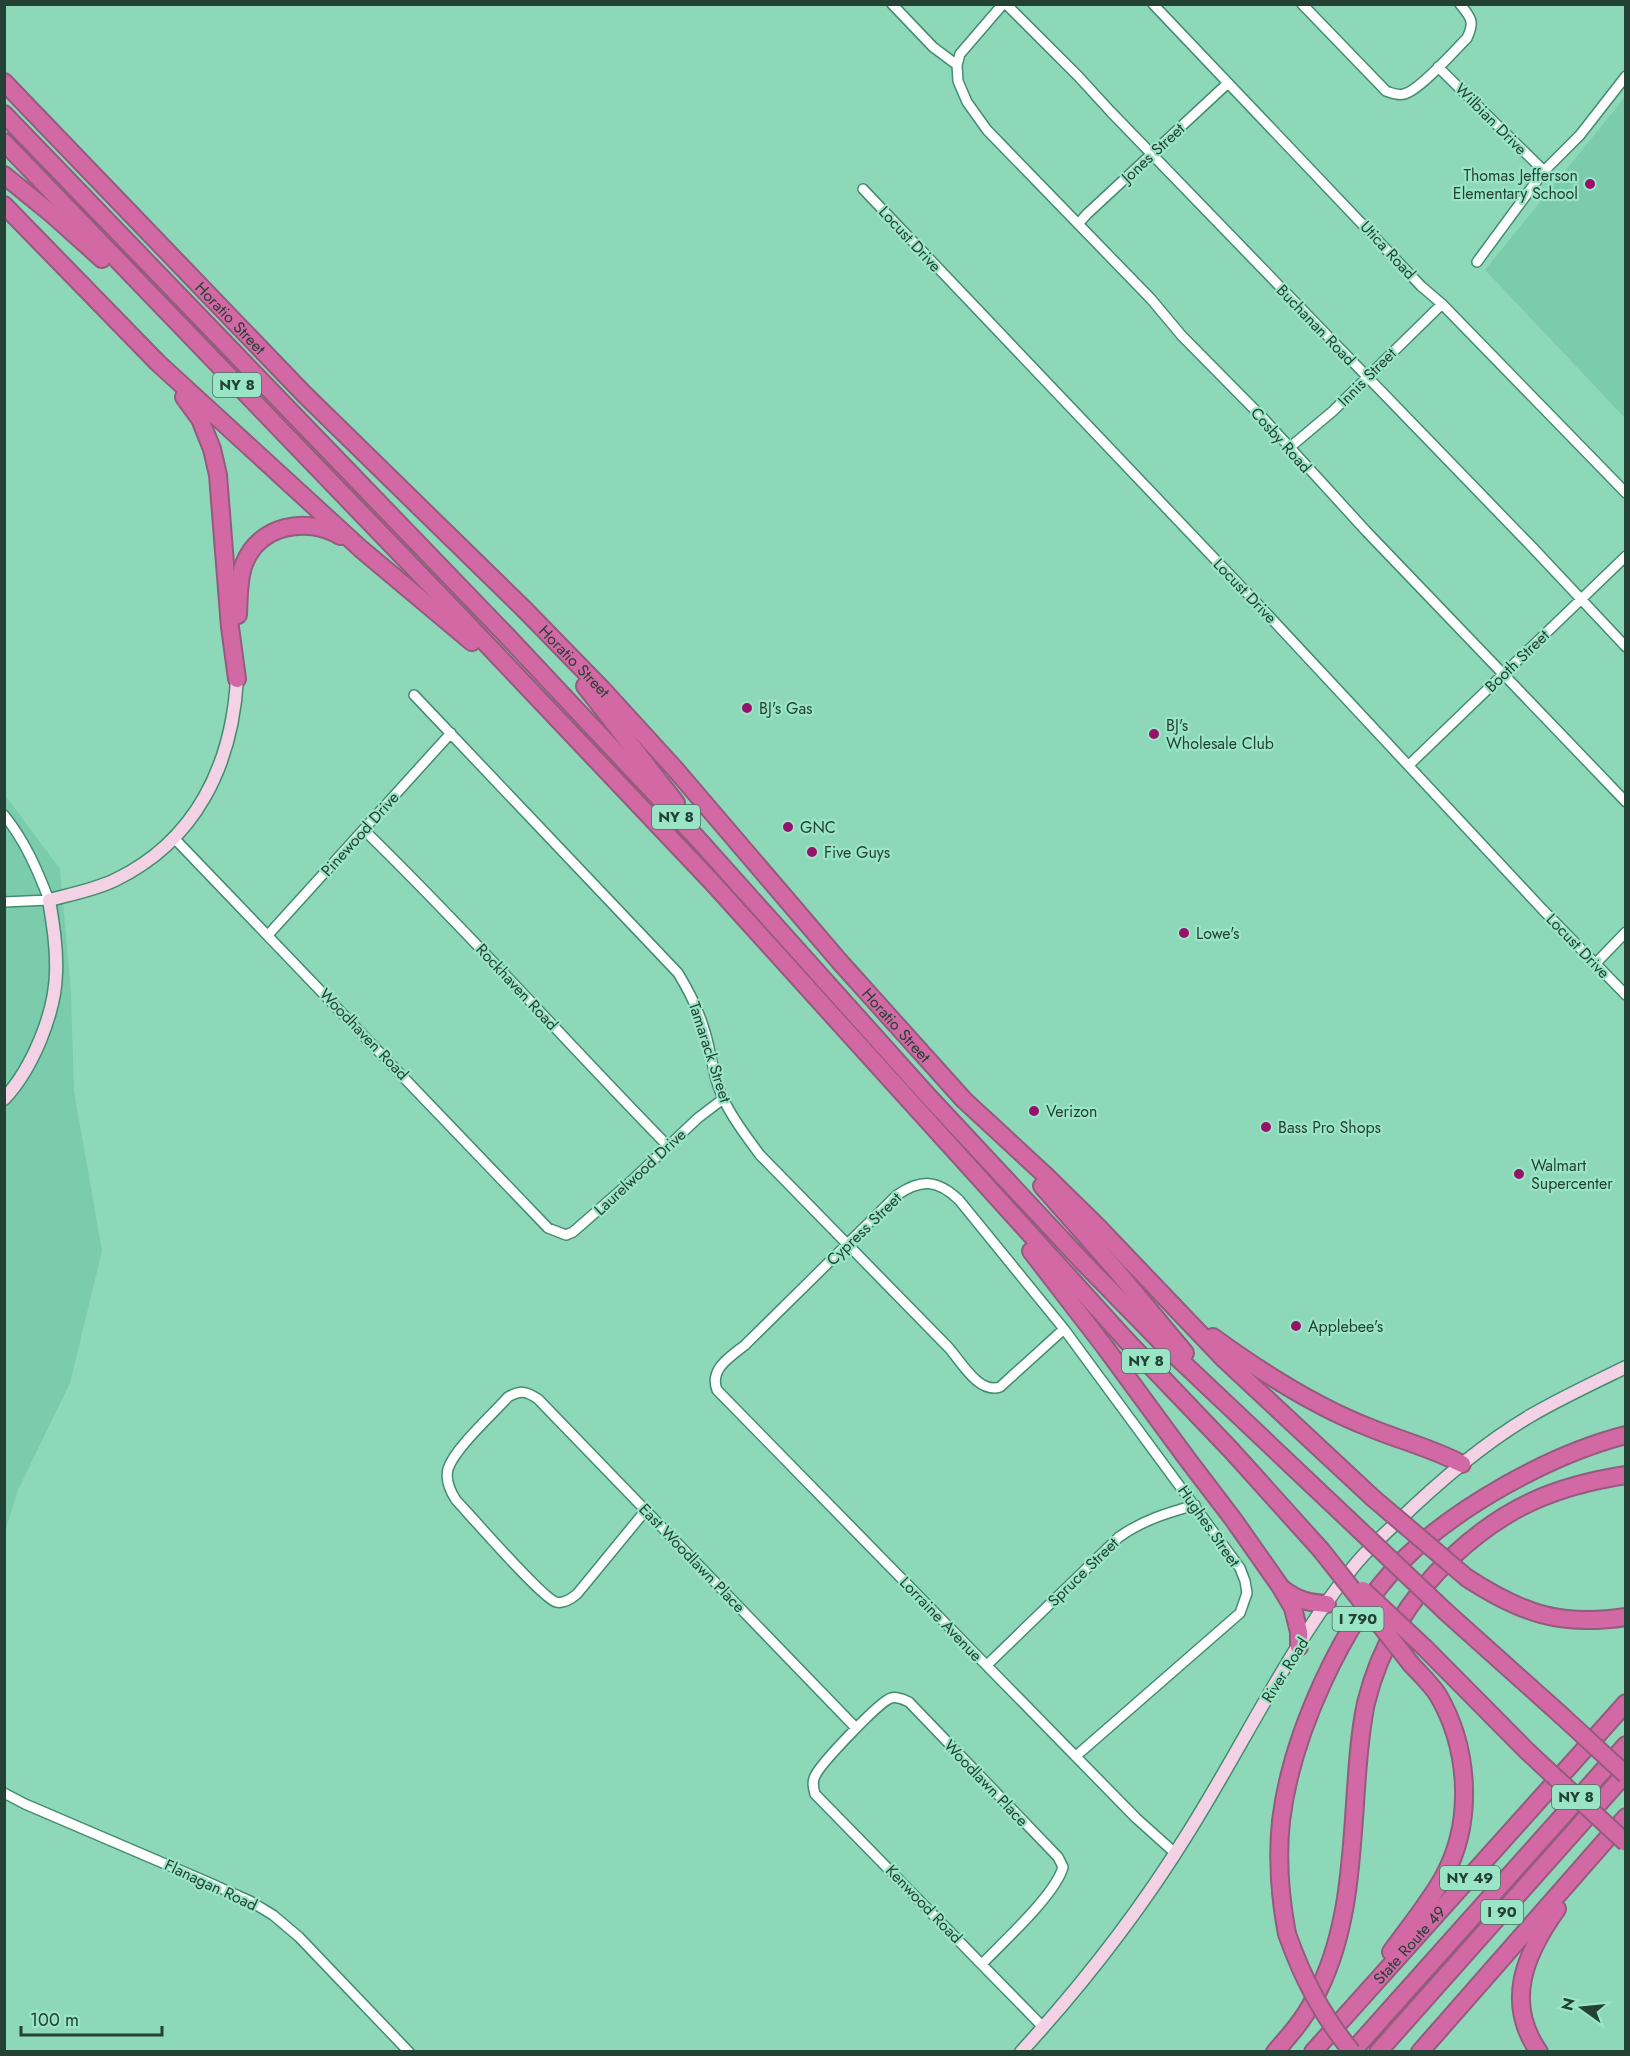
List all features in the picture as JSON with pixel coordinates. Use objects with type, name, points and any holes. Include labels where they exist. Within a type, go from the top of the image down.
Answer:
[{"type":"highway","name":"Horatio Street","points":[[4,82],[304,394],[525,610],[602,689],[675,769],[840,962],[964,1100],[1044,1174],[1126,1255],[1177,1310]]},
{"type":"highway","name":"NY 8","points":[[4,114],[508,637],[696,837],[974,1146],[1154,1336],[1446,1612],[1626,1774]]},
{"type":"highway","name":"NY 8","points":[[4,142],[461,617],[711,881],[972,1171],[1125,1339],[1231,1450],[1320,1550],[1425,1648],[1527,1751],[1626,1843]]},
{"type":"highway","points":[[4,176],[53,215],[128,283],[154,299]]},
{"type":"highway","points":[[4,205],[158,363],[361,549],[539,700]]},
{"type":"highway","points":[[158,363],[200,419],[212,449],[218,476],[230,627],[237,679]]},
{"type":"highway","points":[[237,679],[239,586],[243,566],[257,543],[271,533],[290,526],[302,525],[320,527],[334,532],[361,549]]},
{"type":"highway","points":[[525,610],[554,651],[617,725],[685,815],[696,837]]},
{"type":"highway","points":[[998,1132],[1021,1164],[1116,1270],[1221,1399]]},
{"type":"highway","points":[[972,1171],[1022,1240],[1106,1347],[1280,1586],[1293,1608],[1299,1632],[1299,1647]]},
{"type":"highway","points":[[1177,1310],[1252,1366],[1296,1393],[1366,1427],[1462,1464]]},
{"type":"highway","points":[[1177,1310],[1225,1360],[1373,1498],[1467,1578],[1509,1603],[1538,1614],[1574,1621],[1599,1621],[1626,1617]]},
{"type":"highway","points":[[1434,1532],[1498,1480],[1533,1459],[1626,1424]]},
{"type":"highway","name":"I 790","points":[[1352,2052],[1333,2028],[1305,1979],[1287,1934],[1280,1884],[1281,1821],[1297,1748],[1308,1718],[1334,1660],[1378,1589],[1401,1562],[1434,1532],[1542,1466],[1590,1446],[1626,1435]]},
{"type":"highway","points":[[1275,2052],[1313,2002],[1327,1970],[1340,1929],[1349,1880],[1360,1735],[1366,1702],[1389,1639],[1406,1610],[1431,1577],[1472,1538],[1504,1516],[1540,1497],[1566,1487],[1626,1475]]},
{"type":"highway","points":[[1320,1550],[1411,1664],[1437,1692],[1449,1715],[1458,1741],[1465,1780],[1464,1809],[1458,1837],[1444,1876],[1349,2012]]},
{"type":"highway","points":[[1280,1586],[1294,1597],[1309,1603],[1327,1604]]},
{"type":"highway","name":"State Route 49","points":[[1313,2052],[1626,1703]]},
{"type":"highway","name":"I 90","points":[[1352,2052],[1626,1745]]},
{"type":"highway","name":"I 90","points":[[1378,2052],[1626,1774]]},
{"type":"highway","points":[[1420,2052],[1626,1817]]},
{"type":"highway","points":[[1539,2052],[1531,2040],[1525,2023],[1521,2002],[1521,1982],[1528,1959],[1540,1934],[1602,1844]]},
{"type":"main road","points":[[4,1099],[15,1088],[27,1067],[42,1035],[53,998],[56,974],[55,934],[49,900],[92,889],[138,867],[173,837],[197,810],[219,770],[229,741],[235,710],[237,679]]},
{"type":"main road","name":"River Road","points":[[1021,2052],[1135,1912],[1176,1853],[1299,1647],[1348,1574],[1412,1507],[1462,1464],[1529,1417],[1626,1367]]},
{"type":"street","points":[[892,4],[933,47],[957,65],[960,54],[1005,4]]},
{"type":"street","name":"Buchanan Road","points":[[1005,4],[1153,154],[1626,647]]},
{"type":"street","name":"Utica Road","points":[[1153,4],[1421,286],[1442,304],[1626,493]]},
{"type":"street","points":[[1302,4],[1386,91],[1394,94],[1405,94],[1417,87],[1467,38],[1472,27],[1471,18],[1460,4]]},
{"type":"street","name":"Cosby Road","points":[[957,65],[958,81],[968,102],[987,130],[1151,299],[1182,336],[1263,418],[1502,674],[1626,802]]},
{"type":"street","name":"Wilbian Drive","points":[[1438,67],[1544,171]]},
{"type":"street","points":[[1477,261],[1544,171],[1580,135],[1626,76]]},
{"type":"street","name":"Jones Street","points":[[1078,224],[1228,83]]},
{"type":"street","name":"Locust Drive","points":[[863,189],[996,327],[1626,996]]},
{"type":"street","name":"Innis Street","points":[[1289,448],[1333,411],[1442,304]]},
{"type":"street","name":"Booth Street","points":[[1409,765],[1626,556]]},
{"type":"street","name":"Tamarack Street","points":[[414,695],[678,973],[690,994],[705,1031],[723,1099],[738,1126],[760,1155],[948,1347],[983,1386],[993,1389],[1000,1387],[1064,1329]]},
{"type":"street","name":"Pinewood Drive","points":[[268,935],[451,732]]},
{"type":"street","points":[[4,815],[17,831],[33,860],[49,900],[4,902]]},
{"type":"street","name":"Rockhaven Road","points":[[364,830],[411,876],[668,1146]]},
{"type":"street","name":"Woodhaven Road","points":[[173,837],[548,1228],[554,1231]]},
{"type":"street","points":[[1595,964],[1626,932]]},
{"type":"street","name":"Laurelwood Drive","points":[[554,1231],[566,1235],[573,1232],[698,1118],[723,1099]]},
{"type":"street","name":"Cypress Street","points":[[715,1379],[722,1364],[745,1345],[897,1195],[921,1183],[935,1184],[950,1191],[959,1200],[1064,1329]]},
{"type":"street","name":"Hughes Street","points":[[1064,1329],[1240,1568],[1247,1593],[1240,1613],[1076,1756]]},
{"type":"street","name":"Lorraine Avenue","points":[[715,1379],[717,1390],[1136,1818],[1176,1853]]},
{"type":"street","name":"East Woodlawn Place","points":[[646,1510],[574,1596],[567,1601],[556,1602],[549,1598],[456,1500],[449,1490],[448,1470],[463,1446],[508,1397],[517,1392],[526,1391],[538,1398],[646,1510],[856,1728]]},
{"type":"street","name":"Spruce Street","points":[[987,1665],[1119,1537],[1152,1518],[1195,1505]]},
{"type":"street","name":"Woodlawn Place","points":[[814,1778],[818,1769],[856,1728],[886,1701],[892,1697],[899,1698],[909,1702],[1058,1857],[1063,1867],[1060,1878],[1046,1897],[982,1964]]},
{"type":"street","name":"Kenwood Road","points":[[814,1778],[812,1785],[815,1794],[1043,2027]]},
{"type":"street","name":"Flanagan Road","points":[[4,1793],[250,1901],[273,1915],[299,1937],[409,2052]]},
{"type":"shaded area","name":"Thomas Jefferson Elementary School","points":[[1625,97],[1625,418],[1485,270]]},
{"type":"shaded area","points":[[5,795],[60,869],[71,992],[74,1091],[102,1251],[70,1383],[18,1490],[5,1532]]},
{"type":"place","name":"Thomas Jefferson Elementary School","points":[[1590,184]]},
{"type":"place","name":"BJ's Gas","points":[[747,708]]},
{"type":"place","name":"BJ's Wholesale Club","points":[[1154,734]]},
{"type":"place","name":"GNC","points":[[788,827]]},
{"type":"place","name":"Five Guys","points":[[812,852]]},
{"type":"place","name":"Lowe's","points":[[1184,933]]},
{"type":"place","name":"Verizon","points":[[1034,1111]]},
{"type":"place","name":"Bass Pro Shops","points":[[1266,1127]]},
{"type":"place","name":"Walmart Supercenter","points":[[1519,1174]]},
{"type":"place","name":"Applebee's","points":[[1296,1326]]}]
